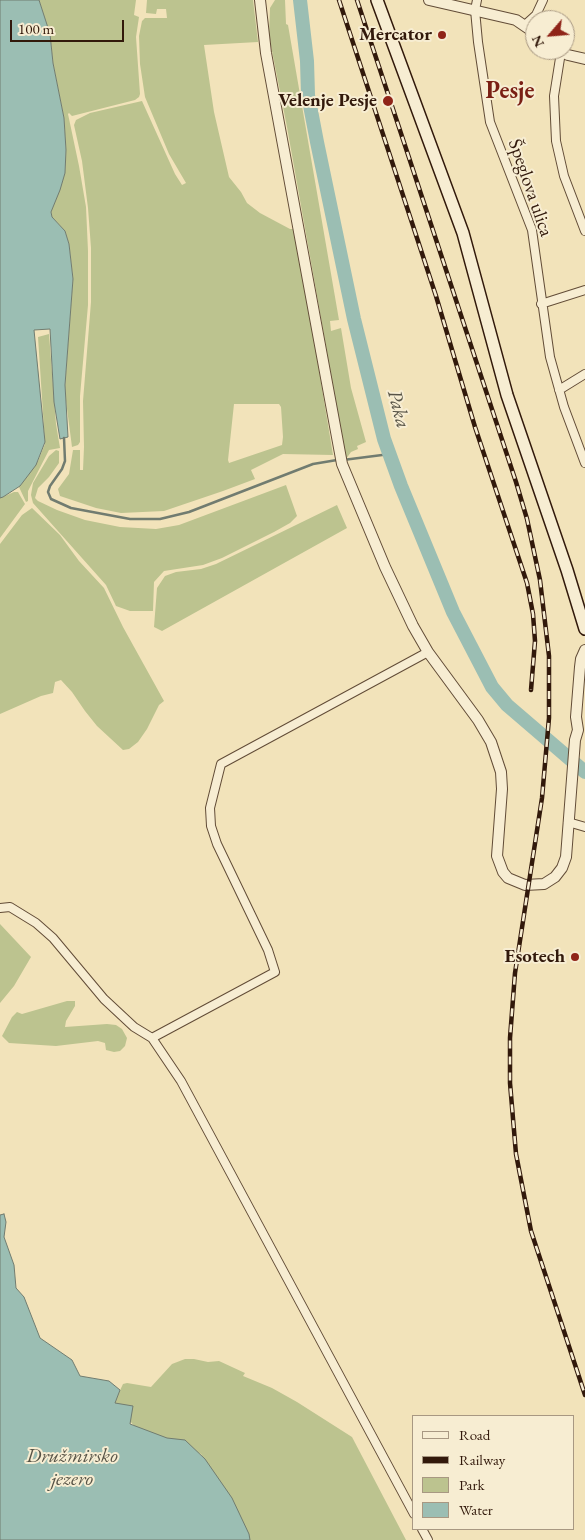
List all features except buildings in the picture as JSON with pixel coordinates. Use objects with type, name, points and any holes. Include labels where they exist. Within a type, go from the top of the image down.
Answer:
[{"type":"main road","points":[[378,0],[463,233],[507,395],[584,624]]},
{"type":"street","points":[[260,0],[266,53],[342,464],[385,567],[413,626],[428,652],[478,720],[491,742],[501,772],[502,789],[497,856],[503,872],[508,878],[517,883],[533,886],[544,884],[555,877],[562,868],[566,857],[575,740],[582,728],[576,718],[581,658],[585,650]]},
{"type":"street","points":[[430,0],[476,5],[525,24]]},
{"type":"street","name":"Špeglova ulica","points":[[476,5],[479,50],[490,122],[532,230],[550,357],[559,390],[585,463]]},
{"type":"street","points":[[559,60],[554,96],[556,141],[564,176],[585,231]]},
{"type":"street","points":[[541,304],[585,290]]},
{"type":"street","points":[[559,390],[585,374]]},
{"type":"street","points":[[152,1038],[275,972],[268,950],[217,844],[211,826],[210,808],[221,764],[428,652]]},
{"type":"street","points":[[568,822],[585,826]]},
{"type":"street","points":[[0,908],[10,907],[36,923],[53,938],[104,999],[134,1028],[152,1038],[181,1081],[412,1510]]},
{"type":"green space","points":[[39,0],[136,0],[134,15],[139,17],[136,37],[139,97],[135,100],[72,116],[68,114],[86,207],[88,251],[88,305],[80,396],[80,442],[72,447],[65,386],[73,278],[69,244],[65,231],[52,217],[51,212],[65,173],[64,118],[53,63],[50,34]]},
{"type":"green space","points":[[147,0],[253,0],[258,42],[204,45],[214,112],[229,177],[247,203],[260,213],[290,229],[294,229],[333,455],[283,454],[251,470],[255,479],[223,491],[164,511],[121,513],[96,508],[60,496],[58,489],[69,474],[73,450],[80,450],[80,470],[83,470],[83,401],[91,302],[91,248],[88,208],[82,161],[74,125],[76,120],[90,113],[142,101],[175,174],[182,185],[186,183],[169,154],[145,97],[140,64],[139,36],[142,21],[145,18],[167,18],[166,9],[157,9],[156,14],[146,13]],"holes":[[[234,404],[279,404],[281,407],[282,445],[229,463]]]},
{"type":"green space","points":[[275,0],[285,0],[286,24],[288,25],[339,320],[330,321],[331,331],[341,328],[351,388],[366,442],[357,446],[358,449],[351,452],[346,459],[269,34],[270,8]]},
{"type":"green space","points":[[49,334],[56,424],[60,448],[49,450],[28,491],[28,501],[26,502],[19,487],[38,461],[45,444],[38,337]]},
{"type":"green space","points":[[56,450],[59,451],[59,463],[38,488],[35,498],[57,510],[85,520],[120,527],[156,529],[179,525],[286,485],[297,516],[290,523],[274,532],[222,558],[203,565],[164,571],[154,582],[153,611],[130,611],[116,606],[106,585],[33,503],[31,495],[33,483],[49,456]]},
{"type":"green space","points":[[18,492],[25,504],[0,538],[0,498]]},
{"type":"green space","points":[[337,505],[347,528],[162,631],[154,627],[157,588],[165,576],[216,564]]},
{"type":"green space","points":[[32,508],[60,535],[79,561],[104,588],[123,627],[164,701],[159,705],[138,742],[129,749],[123,750],[97,726],[61,680],[55,682],[53,693],[41,696],[0,714],[0,544],[22,515]]},
{"type":"green space","points":[[0,924],[31,957],[14,986],[0,1003]]},
{"type":"green space","points":[[67,1001],[75,1001],[75,1006],[66,1021],[65,1027],[116,1025],[122,1029],[127,1038],[125,1046],[120,1051],[114,1052],[106,1050],[105,1043],[98,1041],[56,1046],[9,1043],[2,1036],[12,1017],[17,1012],[22,1014]]},
{"type":"green space","points":[[185,1359],[208,1362],[219,1361],[245,1373],[243,1376],[272,1388],[352,1437],[406,1540],[250,1540],[201,1454],[137,1429],[114,1403],[123,1384],[151,1387],[172,1364]]},
{"type":"water","points":[[0,0],[39,0],[50,34],[53,63],[64,118],[66,150],[65,173],[51,212],[52,217],[65,231],[69,244],[73,279],[65,385],[68,437],[60,439],[54,402],[50,329],[34,330],[45,442],[36,465],[20,486],[0,498]]},
{"type":"water","name":"Družmirsko jezero","points":[[4,1214],[6,1222],[4,1237],[14,1265],[16,1288],[24,1297],[40,1338],[72,1360],[80,1376],[109,1381],[120,1390],[115,1403],[133,1406],[130,1424],[167,1438],[185,1440],[205,1459],[232,1498],[250,1540],[0,1540],[0,1215]]},
{"type":"waterway","name":"Paka","points":[[300,0],[307,61],[308,95],[317,142],[354,319],[384,439],[401,486],[453,612],[492,687],[507,705],[585,772]]},
{"type":"waterway","points":[[64,438],[65,461],[62,469],[50,486],[48,492],[51,499],[71,508],[130,519],[160,519],[189,512],[313,464],[337,460]]},
{"type":"waterway","points":[[343,460],[390,454]]},
{"type":"railway","points":[[339,0],[436,296],[475,427],[527,583],[533,614],[535,641],[531,690]]},
{"type":"railway","points":[[357,0],[516,482],[527,519],[540,580],[549,656],[549,718],[542,798],[515,973],[510,1038],[510,1083],[516,1154],[531,1231],[585,1395]]},
{"type":"place","name":"Mercator","points":[[442,35]]},
{"type":"place","name":"Velenje Pesje","points":[[388,101]]},
{"type":"place","name":"Esotech","points":[[575,957]]},
{"type":"district","name":"Pesje","points":[[510,91]]}]
